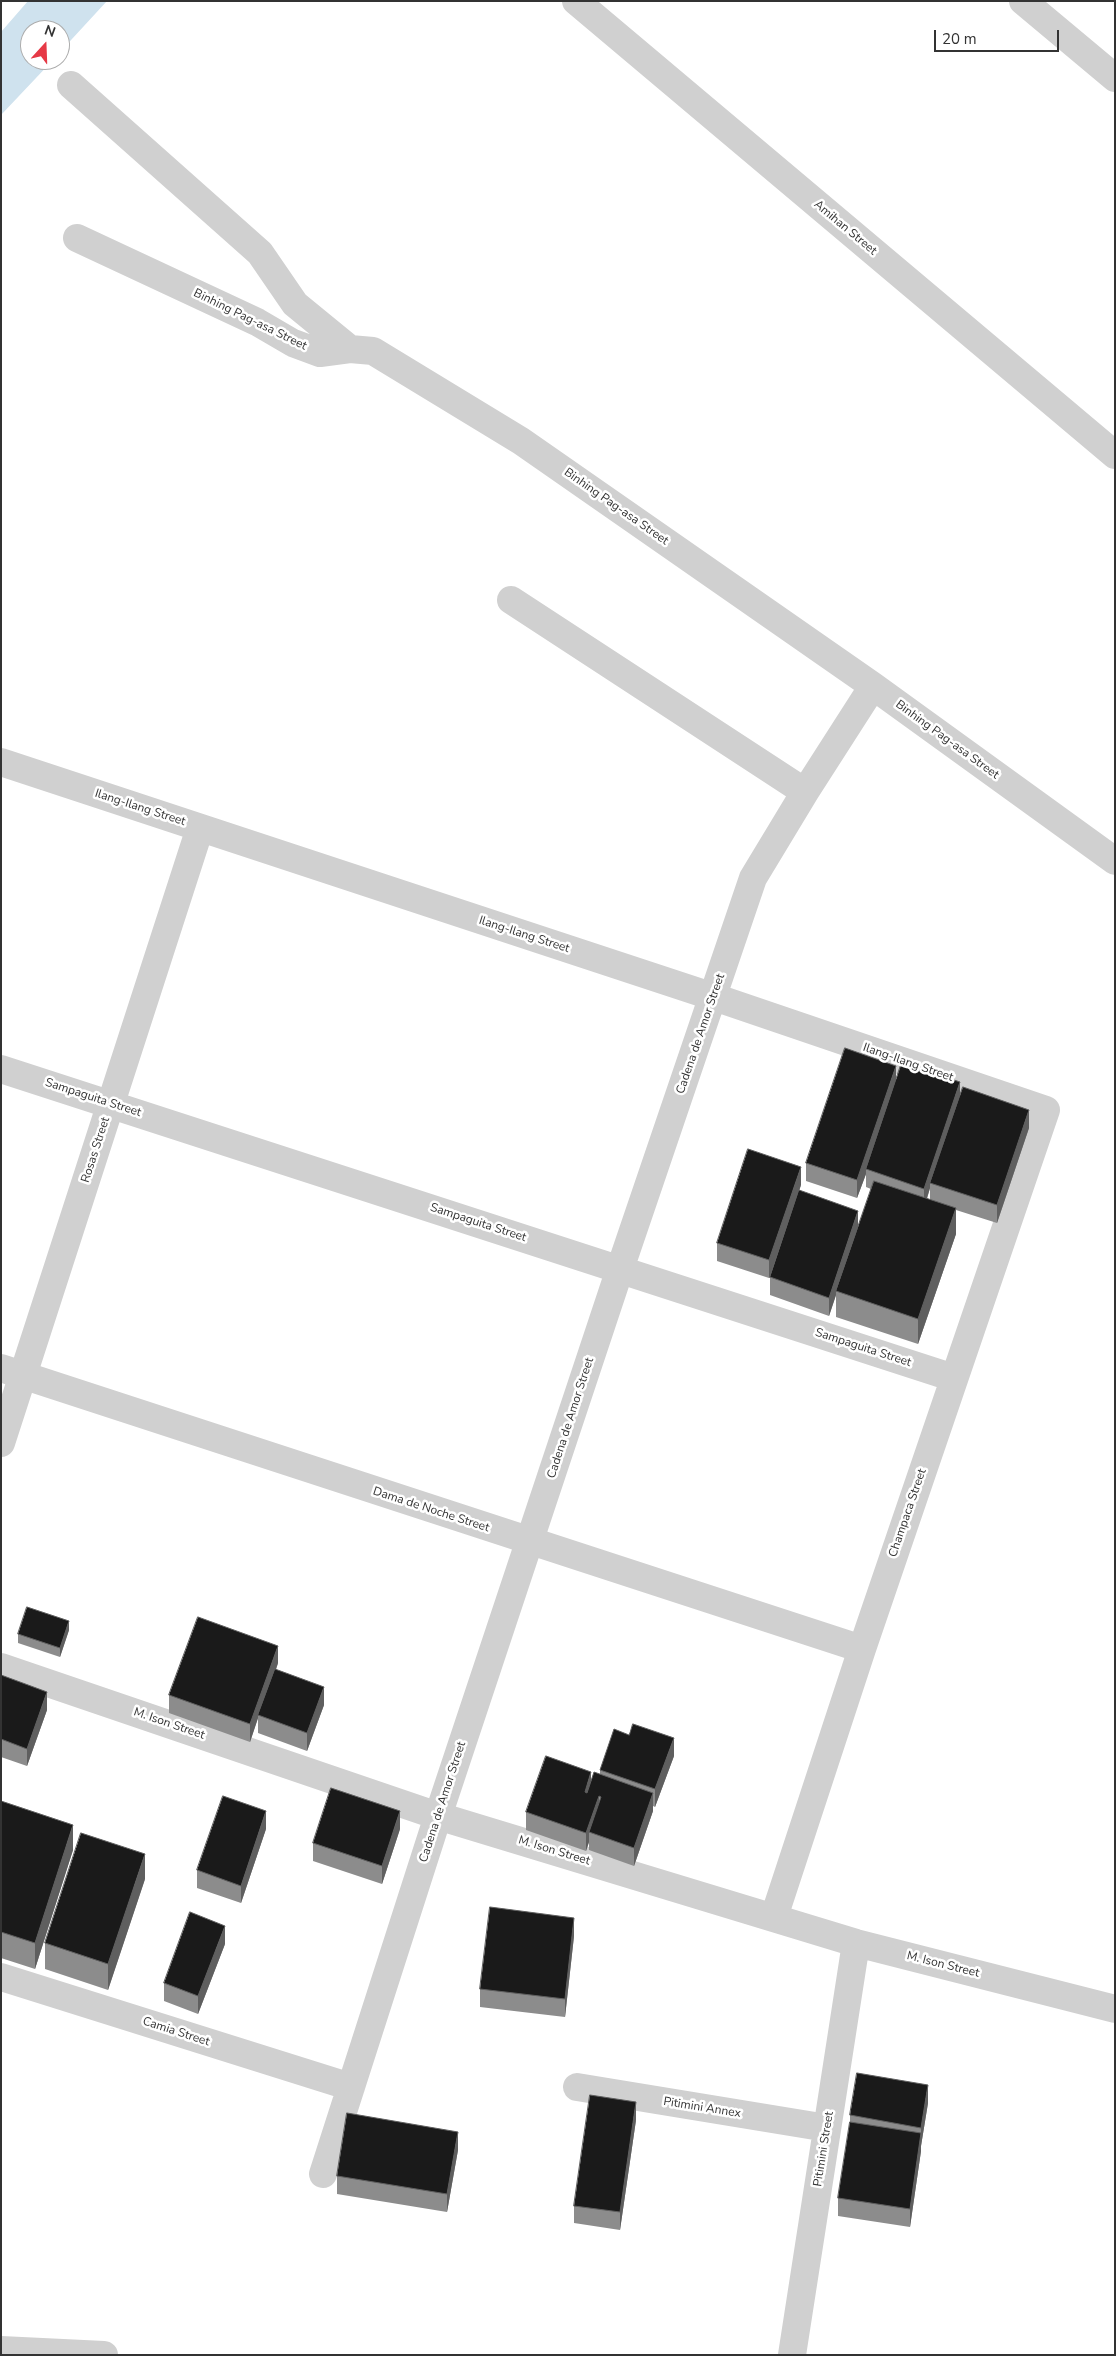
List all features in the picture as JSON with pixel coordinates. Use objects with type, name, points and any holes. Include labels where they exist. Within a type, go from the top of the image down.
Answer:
[{"type":"street","name":"Amihan Street","points":[[576,1],[1115,455]]},
{"type":"street","points":[[1023,1],[1115,78]]},
{"type":"street","points":[[71,85],[260,253],[295,304],[350,349]]},
{"type":"street","name":"Binhing Pag-asa Street","points":[[77,238],[257,322],[293,343],[320,352],[350,349],[373,351],[521,441],[873,686],[1115,861]]},
{"type":"street","points":[[510,600],[805,792]]},
{"type":"street","name":"Cadena de Amor Street","points":[[323,2174],[438,1816],[620,1269],[753,878],[873,686]]},
{"type":"street","name":"Ilang-Ilang Street","points":[[1,762],[714,997],[1046,1110]]},
{"type":"street","name":"Rosas Street","points":[[1,1443],[12,1372],[111,1104],[200,828]]},
{"type":"street","name":"Sampaguita Street","points":[[1,1069],[954,1378]]},
{"type":"street","name":"Champaca Street","points":[[774,1917],[862,1649],[1046,1110]]},
{"type":"street","name":"Dama de Noche Street","points":[[12,1372],[862,1649]]},
{"type":"street","name":"M. Ison Street","points":[[1,1667],[438,1816],[856,1943],[1115,2009]]},
{"type":"street","name":"Pitimini Street","points":[[792,2355],[856,1943]]},
{"type":"street","name":"Camia Street","points":[[1,1976],[351,2087]]},
{"type":"street","name":"Pitimini Annex","points":[[576,2087],[827,2128]]},
{"type":"street","points":[[1,2350],[104,2355]]},
{"type":"water","points":[[28,1],[107,1],[70,41],[70,20],[20,20],[20,70],[44,70],[1,115],[1,32]]},
{"type":"building","points":[[845,1048],[896,1066],[857,1180],[806,1163]]},
{"type":"building","points":[[902,1062],[960,1082],[924,1189],[866,1169]]},
{"type":"building","points":[[963,1087],[1029,1110],[997,1205],[930,1183]]},
{"type":"building","points":[[748,1149],[801,1167],[769,1260],[717,1243]]},
{"type":"building","points":[[874,1181],[956,1208],[918,1319],[836,1291]]},
{"type":"building","points":[[799,1190],[858,1211],[829,1298],[770,1277]]},
{"type":"building","points":[[27,1607],[69,1621],[60,1648],[18,1634]]},
{"type":"building","points":[[198,1617],[278,1646],[250,1724],[169,1695]]},
{"type":"building","points":[[275,1669],[324,1687],[307,1733],[258,1715]]},
{"type":"building","points":[[1,1675],[47,1692],[27,1749],[1,1739]]},
{"type":"building","points":[[633,1724],[674,1738],[655,1789],[600,1770],[614,1729],[629,1735]]},
{"type":"building","points":[[546,1756],[591,1772],[585,1792],[587,1793],[594,1772],[653,1793],[634,1848],[589,1832],[601,1797],[599,1796],[586,1833],[526,1812]]},
{"type":"building","points":[[331,1788],[400,1811],[382,1866],[313,1843]]},
{"type":"building","points":[[223,1796],[266,1811],[241,1886],[197,1870]]},
{"type":"building","points":[[1,1801],[73,1825],[35,1943],[1,1932]]},
{"type":"building","points":[[81,1833],[145,1854],[108,1964],[45,1943]]},
{"type":"building","points":[[490,1907],[574,1918],[565,1999],[480,1989]]},
{"type":"building","points":[[190,1912],[225,1926],[198,1996],[164,1983]]},
{"type":"building","points":[[857,2073],[928,2085],[921,2128],[850,2115]]},
{"type":"building","points":[[590,2095],[636,2102],[620,2212],[574,2206]]},
{"type":"building","points":[[347,2113],[458,2132],[447,2194],[337,2176]]},
{"type":"building","points":[[850,2122],[921,2133],[910,2209],[838,2198]]}]
